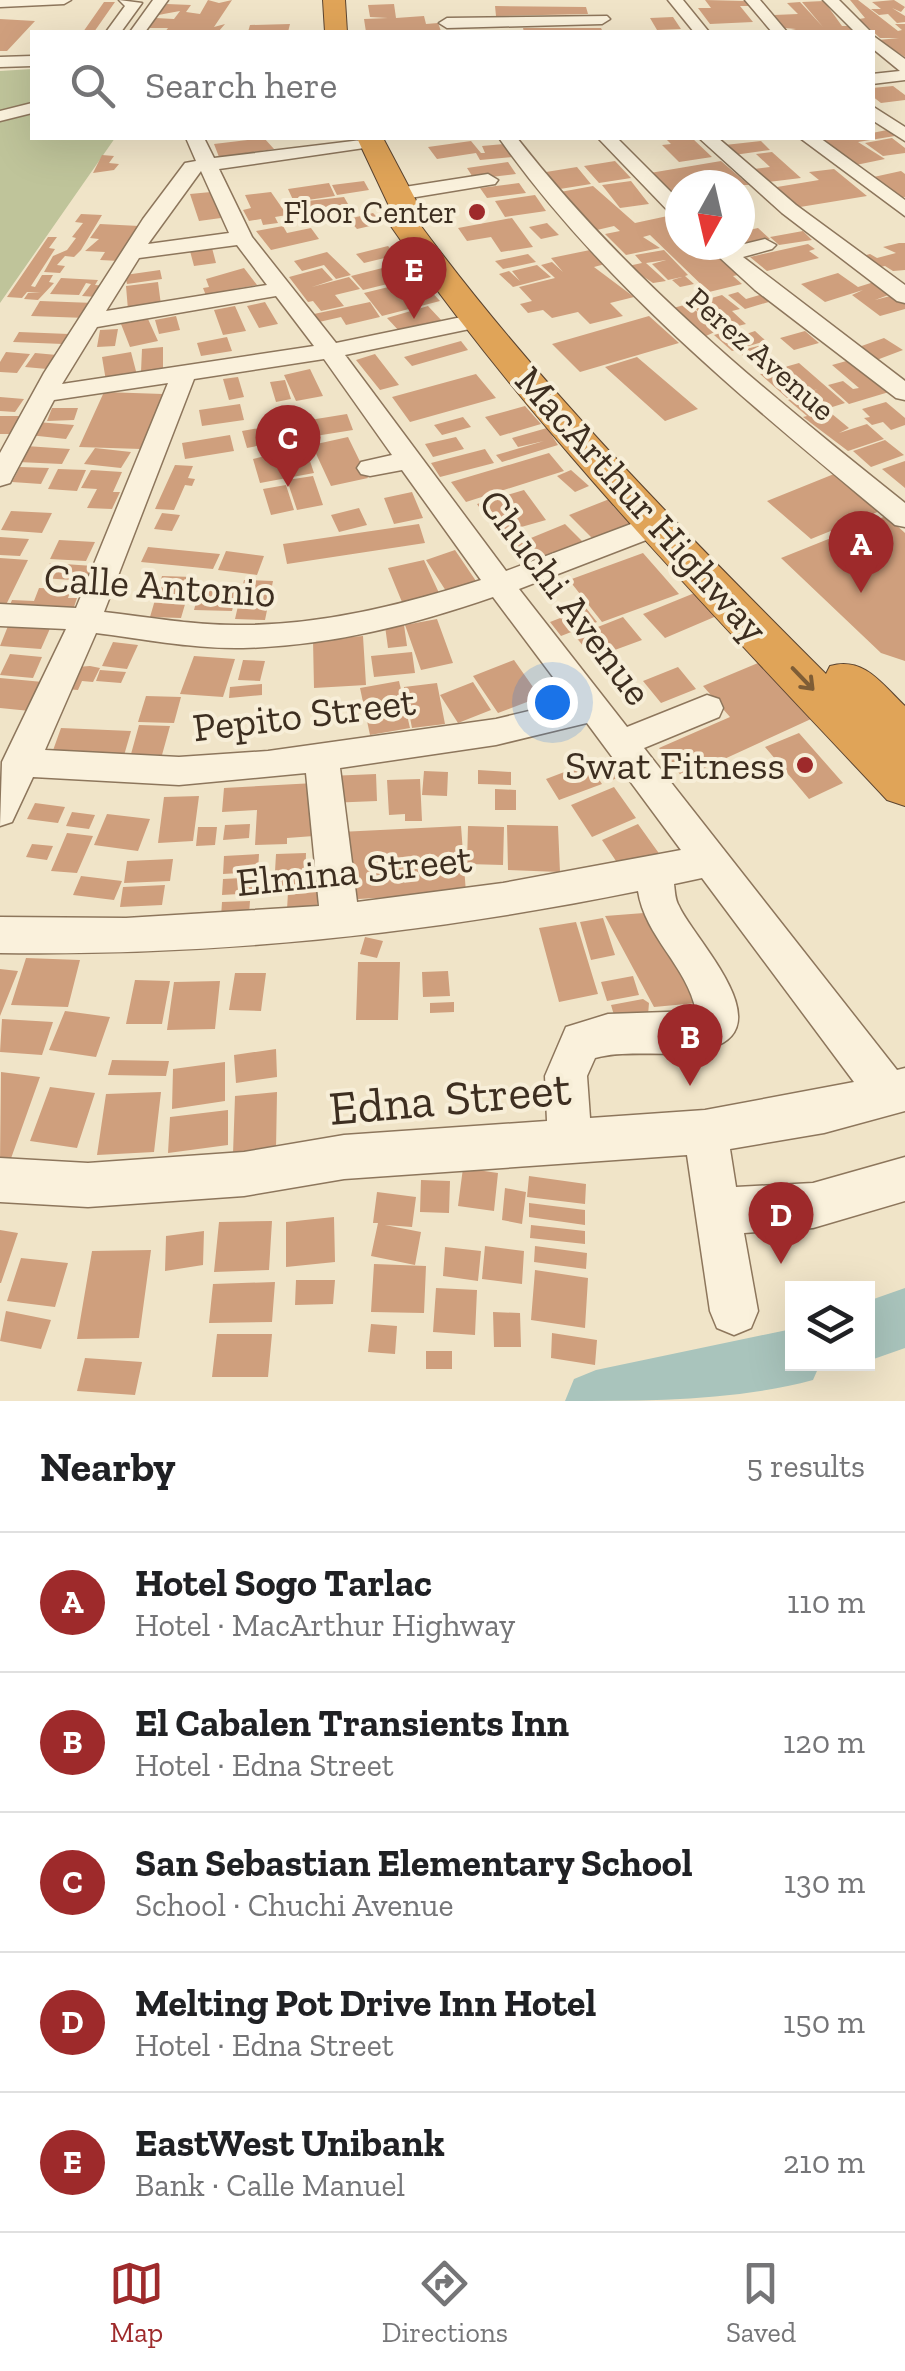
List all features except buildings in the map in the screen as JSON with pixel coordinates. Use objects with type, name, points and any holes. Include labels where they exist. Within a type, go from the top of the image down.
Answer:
[{"type":"highway","points":[[334,0],[336,30]]},
{"type":"highway","name":"MacArthur Highway","points":[[371,140],[401,200],[420,217],[524,352],[750,584],[902,764]]},
{"type":"highway","name":"MacArthur Highway","points":[[401,200],[403,222],[411,236],[476,321],[657,525],[902,764]]},
{"type":"street","points":[[0,2],[64,0]]},
{"type":"street","points":[[138,30],[161,0]]},
{"type":"street","points":[[447,22],[506,27],[607,26],[594,0]]},
{"type":"street","points":[[675,0],[700,30]]},
{"type":"street","points":[[752,0],[778,30]]},
{"type":"street","points":[[830,0],[861,30]]},
{"type":"street","points":[[99,30],[118,3],[135,3],[115,30]]},
{"type":"street","points":[[875,42],[905,66]]},
{"type":"street","points":[[0,62],[30,61]]},
{"type":"street","points":[[875,79],[905,75]]},
{"type":"street","points":[[0,116],[30,108]]},
{"type":"street","points":[[875,112],[905,136]]},
{"type":"street","points":[[0,477],[89,321],[200,150],[355,140]]},
{"type":"street","name":"Perez Avenue","points":[[510,140],[563,208],[656,306],[905,518]]},
{"type":"street","points":[[609,140],[665,197]]},
{"type":"street","points":[[710,140],[838,249],[905,296]]},
{"type":"street","points":[[812,140],[905,210]]},
{"type":"street","name":"Chuchi Avenue","points":[[200,150],[242,238],[409,460],[445,524],[500,585],[898,1092]]},
{"type":"street","points":[[401,200],[488,180]]},
{"type":"street","points":[[131,253],[242,238]]},
{"type":"street","points":[[755,247],[766,246]]},
{"type":"street","points":[[735,260],[905,393]]},
{"type":"street","points":[[89,321],[280,289]]},
{"type":"street","points":[[46,394],[330,351],[476,321]]},
{"type":"street","points":[[0,810],[18,762],[86,620],[182,375]]},
{"type":"street","points":[[370,468],[409,460]]},
{"type":"street","name":"Calle Antonio","points":[[0,614],[86,620],[189,634],[242,637],[303,633],[403,615],[500,585],[657,525]]},
{"type":"street","name":"Pepito Street","points":[[18,762],[179,772],[496,732],[597,708]]},
{"type":"street","points":[[623,743],[708,708]]},
{"type":"street","points":[[320,756],[340,921]]},
{"type":"street","name":"Elmina Street","points":[[0,935],[81,937],[340,921],[504,900],[713,860]]},
{"type":"street","points":[[570,1140],[566,1076],[581,1041],[608,1034],[707,1030],[718,1020],[717,1004],[698,963],[658,903],[654,871]]},
{"type":"street","name":"Edna Street","points":[[0,1180],[88,1185],[244,1174],[344,1158],[705,1132],[898,1092]]},
{"type":"street","points":[[705,1132],[734,1311]]},
{"type":"street","points":[[718,1209],[776,1212],[842,1202],[905,1179]]},
{"type":"green space","points":[[30,69],[30,140],[114,140],[0,303],[0,71]]},
{"type":"waterway","points":[[875,1329],[905,1318]]},
{"type":"waterway","points":[[596,1401],[785,1360]]},
{"type":"place","name":"Floor Center","points":[[477,212]]},
{"type":"place","name":"EastWest Unibank","points":[[414,319]]},
{"type":"place","name":"San Sebastian Elementary School","points":[[288,487]]},
{"type":"place","name":"Hotel Sogo Tarlac","points":[[861,593]]},
{"type":"place","name":"Swat Fitness","points":[[805,765]]},
{"type":"place","name":"El Cabalen Transients Inn","points":[[690,1086]]},
{"type":"place","name":"Melting Pot Drive Inn Hotel","points":[[781,1264]]}]
